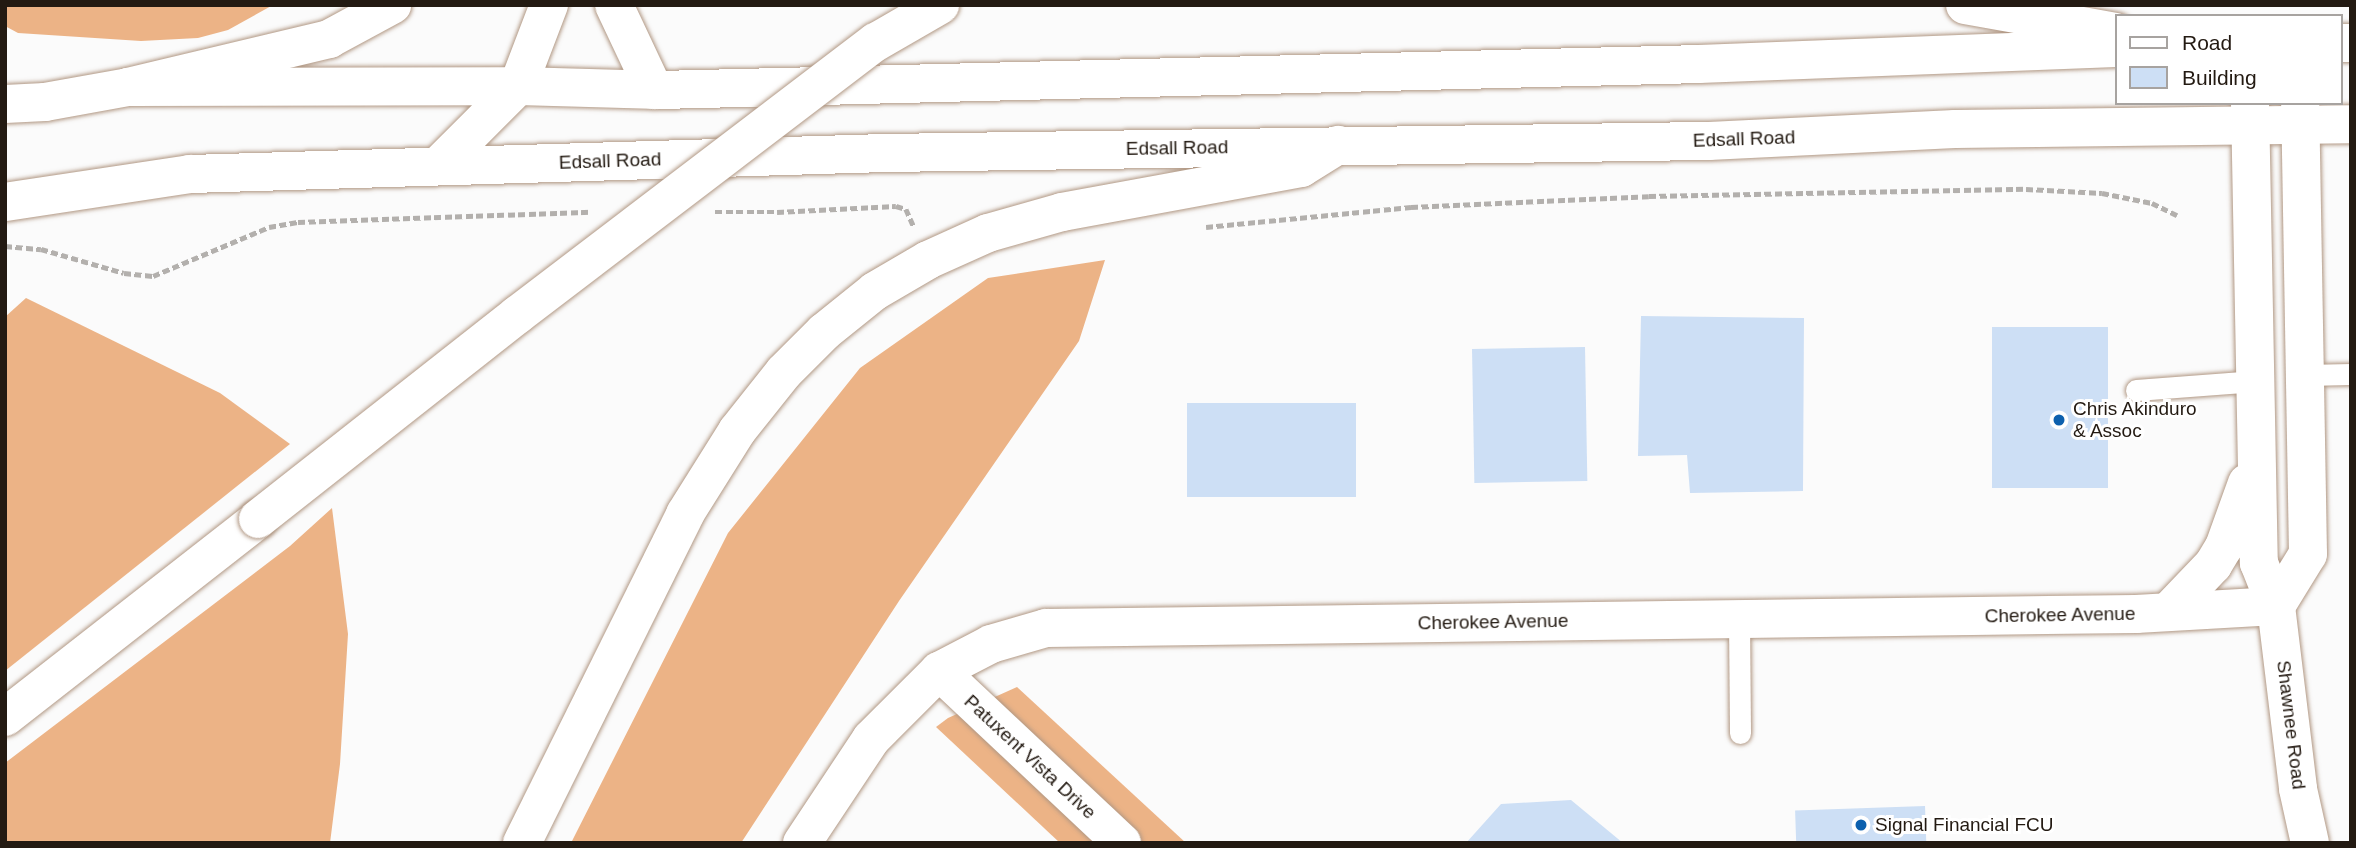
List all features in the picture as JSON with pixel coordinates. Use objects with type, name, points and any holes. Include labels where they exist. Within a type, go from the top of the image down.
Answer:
[{"type":"main road","points":[[5,104],[45,102],[128,87],[328,39],[392,5]]},
{"type":"main road","points":[[438,166],[518,86],[549,5]]},
{"type":"main road","points":[[614,5],[654,90]]},
{"type":"main road","points":[[5,717],[517,315],[876,42],[940,5]]},
{"type":"main road","points":[[1965,5],[2114,32]]},
{"type":"main road","points":[[128,87],[518,86],[654,90],[1699,64],[2114,48]]},
{"type":"main road","points":[[2276,606],[2308,554],[2300,115]]},
{"type":"main road","name":"Edsall Road","points":[[8,202],[190,174],[900,152],[1709,141],[2250,116],[2300,115],[2351,124]]},
{"type":"main road","points":[[2250,116],[2259,563],[2276,606]]},
{"type":"main road","points":[[522,843],[685,514],[737,430],[784,372],[824,332],[875,291],[929,260],[988,233],[1062,212],[1301,167],[1338,145]]},
{"type":"main road","points":[[2169,611],[2213,565],[2224,547],[2233,529],[2257,440]]},
{"type":"main road","name":"Cherokee Avenue","points":[[802,843],[871,739],[939,671],[991,644],[1046,628],[2169,611],[2276,606]]},
{"type":"main road","name":"Shawnee Road","points":[[2276,606],[2298,789],[2310,843]]},
{"type":"main road","name":"Patuxent Vista Drive","points":[[939,671],[1122,843]]},
{"type":"lane","points":[[2305,375],[2351,374]]},
{"type":"lane","points":[[2136,390],[2256,381]]},
{"type":"lane","points":[[1739,618],[1740,733]]},
{"type":"path","points":[[5,246],[41,249]]},
{"type":"shaded area","points":[[5,5],[273,5],[228,30],[198,38],[141,41],[18,33],[5,26]]},
{"type":"shaded area","points":[[1105,260],[1079,341],[899,601],[741,843],[571,843],[728,533],[860,368],[988,278]]},
{"type":"shaded area","points":[[26,298],[220,393],[290,444],[5,671],[5,317]]},
{"type":"shaded area","points":[[332,508],[348,634],[340,764],[330,843],[5,843],[5,763],[290,546]]},
{"type":"shaded area","points":[[1017,687],[1186,843],[1060,843],[936,727],[948,718]]},
{"type":"building","points":[[1641,316],[1804,318],[1803,491],[1690,493],[1687,455],[1638,456]]},
{"type":"building","points":[[1992,327],[2108,327],[2108,488],[1992,488]]},
{"type":"building","points":[[1585,347],[1587,481],[1474,483],[1472,349]]},
{"type":"building","points":[[1187,403],[1356,403],[1356,497],[1187,497]]},
{"type":"building","points":[[1571,800],[1623,843],[1466,843],[1501,804]]},
{"type":"building","name":"Signal Financial FCU","points":[[1925,806],[1926,843],[1796,843],[1795,811]]},
{"type":"place","name":"Chris Akinduro & Assoc","points":[[2059,420]]},
{"type":"place","name":"Signal Financial FCU","points":[[1861,825]]}]
